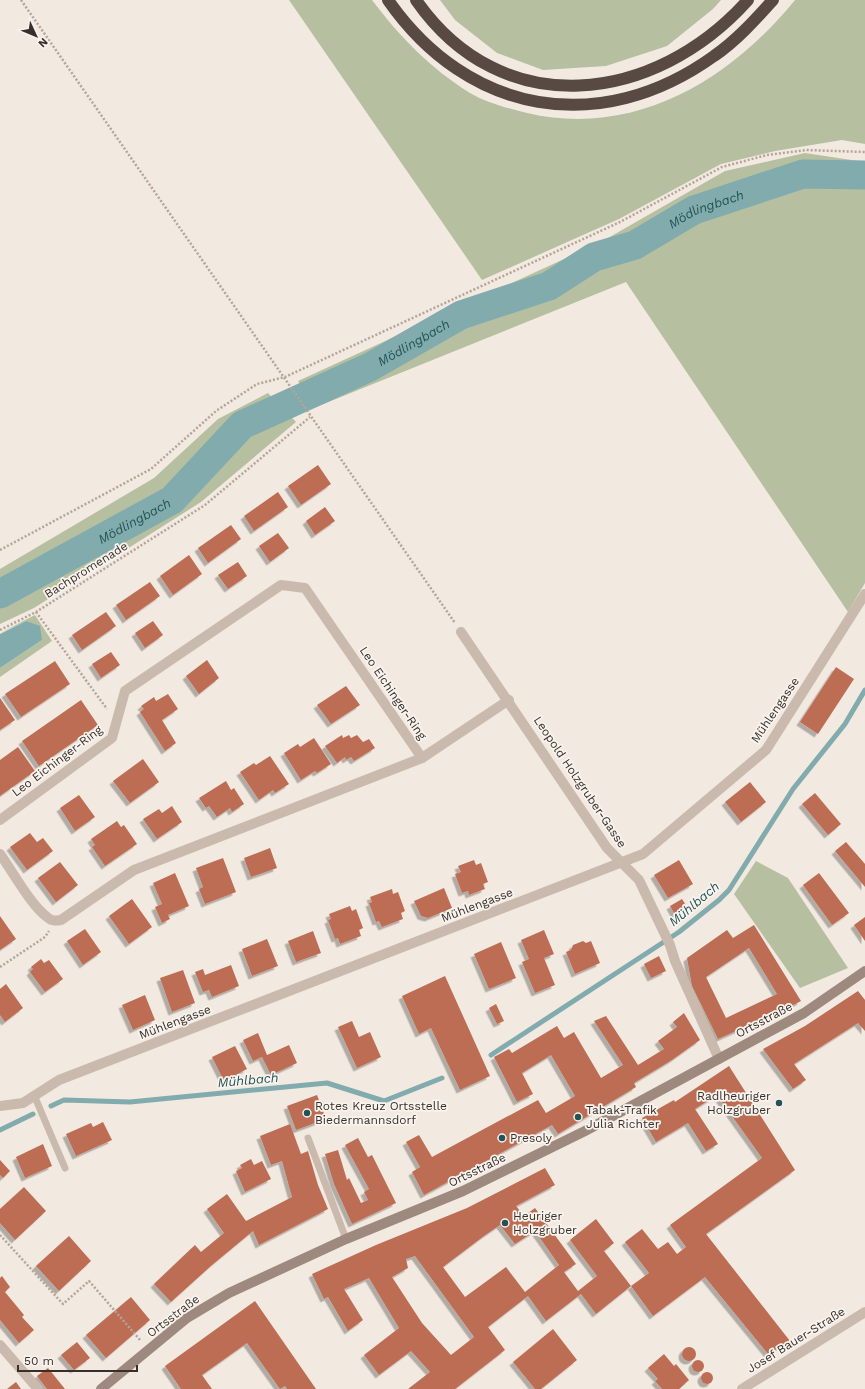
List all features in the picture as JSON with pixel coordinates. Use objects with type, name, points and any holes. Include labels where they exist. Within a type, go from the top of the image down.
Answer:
[{"type":"highway","points":[[388,0],[399,16],[427,46],[451,66],[481,85],[514,98],[547,104],[583,105],[616,100],[648,92],[680,78],[714,56],[751,24],[773,0]]},
{"type":"highway","points":[[416,0],[429,19],[450,40],[473,57],[499,70],[526,80],[552,85],[575,86],[599,85],[628,79],[658,68],[688,51],[716,32],[748,0]]},
{"type":"street","name":"Leo Eichinger-Ring","points":[[0,820],[112,738],[125,691],[281,585],[305,588],[422,758],[134,870],[75,912],[61,920],[54,921]]},
{"type":"street","name":"Mühlengasse","points":[[0,1106],[23,1103],[59,1080],[643,854],[766,750],[865,594]]},
{"type":"street","name":"Leopold Holzgruber-Gasse","points":[[461,632],[607,848],[639,880],[670,945],[674,961],[719,1059]]},
{"type":"street","points":[[422,758],[508,700]]},
{"type":"street","points":[[0,854],[38,908],[47,918],[54,921]]},
{"type":"street","name":"Ortsstraße","points":[[101,1389],[187,1318],[229,1293],[346,1240],[463,1191],[585,1131],[804,1013],[865,971]]},
{"type":"street","name":"Josef Bauer-Straße","points":[[742,1389],[865,1312]]},
{"type":"street","points":[[0,1345],[38,1389]]},
{"type":"lane","points":[[34,1096],[65,1168]]},
{"type":"lane","points":[[308,1138],[346,1240]]},
{"type":"path","points":[[21,0],[461,632]]},
{"type":"path","points":[[0,550],[151,468],[222,407],[257,384],[284,377],[620,222],[722,167],[767,155],[806,150],[865,152]]},
{"type":"path","name":"Bachpromenade","points":[[0,630],[36,612],[205,505],[310,417]]},
{"type":"path","points":[[36,612],[116,722]]},
{"type":"path","points":[[0,968],[45,937],[54,921]]},
{"type":"path","points":[[0,1235],[63,1304],[90,1281],[134,1334]]},
{"type":"green space","points":[[289,0],[372,0],[416,51],[442,73],[470,93],[490,102],[512,109],[527,113],[567,119],[605,117],[641,110],[676,96],[709,78],[740,55],[769,29],[795,0],[865,0],[865,144],[842,140],[775,151],[721,164],[619,219],[482,280]]},
{"type":"green space","points":[[440,0],[721,0],[713,9],[667,46],[606,66],[543,70],[497,53],[455,20]]},
{"type":"green space","points":[[805,153],[865,162],[865,583],[848,612],[626,282],[316,407],[298,381],[601,242],[725,171]]},
{"type":"green space","points":[[268,393],[296,422],[201,502],[34,608],[0,624],[0,569],[154,478],[218,419]]},
{"type":"green space","points":[[35,615],[52,641],[0,677],[0,668],[42,640],[26,621],[0,633]]},
{"type":"green space","points":[[756,861],[788,878],[848,968],[800,988],[734,894]]},
{"type":"water","points":[[26,621],[40,626],[42,640],[0,668],[0,634]]},
{"type":"building","points":[[318,465],[331,484],[301,505],[288,486]]},
{"type":"building","points":[[278,492],[288,507],[254,531],[244,516]]},
{"type":"building","points":[[325,507],[335,521],[315,535],[306,521]]},
{"type":"building","points":[[231,525],[241,539],[208,563],[198,548]]},
{"type":"building","points":[[278,533],[289,548],[270,562],[259,546]]},
{"type":"building","points":[[189,555],[202,574],[173,595],[160,576]]},
{"type":"building","points":[[238,562],[247,576],[228,589],[218,575]]},
{"type":"building","points":[[150,582],[160,596],[126,620],[116,605]]},
{"type":"building","points":[[106,612],[116,626],[82,650],[72,635]]},
{"type":"building","points":[[153,621],[163,635],[145,648],[135,633]]},
{"type":"building","points":[[111,652],[120,665],[101,678],[92,664]]},
{"type":"building","points":[[207,660],[219,678],[199,694],[186,676]]},
{"type":"building","points":[[55,661],[70,684],[21,717],[5,694]]},
{"type":"building","points":[[836,667],[854,679],[818,734],[800,722]]},
{"type":"building","points":[[346,686],[360,705],[331,724],[317,705]]},
{"type":"building","points":[[168,694],[178,709],[162,720],[176,743],[165,751],[140,712],[144,709],[141,706],[154,697],[156,701]]},
{"type":"building","points":[[0,698],[15,720],[0,730]]},
{"type":"building","points":[[81,700],[98,725],[39,766],[22,741]]},
{"type":"building","points":[[342,735],[343,738],[349,735],[351,738],[357,735],[363,742],[369,739],[375,748],[354,761],[351,757],[346,760],[345,757],[337,763],[325,746]]},
{"type":"building","points":[[314,738],[331,764],[317,773],[315,771],[301,780],[284,753],[298,744],[300,747]]},
{"type":"building","points":[[18,747],[35,771],[0,796],[0,760]]},
{"type":"building","points":[[270,756],[289,784],[275,793],[273,790],[259,800],[240,772],[254,763],[256,765]]},
{"type":"building","points":[[143,759],[159,782],[130,803],[113,781]]},
{"type":"building","points":[[226,781],[231,790],[234,788],[244,804],[232,812],[230,808],[217,817],[209,806],[206,808],[199,798]]},
{"type":"building","points":[[750,782],[766,802],[741,822],[725,802]]},
{"type":"building","points":[[815,793],[841,824],[828,835],[802,804]]},
{"type":"building","points":[[79,795],[95,817],[75,831],[60,808]]},
{"type":"building","points":[[172,806],[182,822],[157,839],[143,819],[159,809],[162,813]]},
{"type":"building","points":[[117,821],[121,827],[124,825],[137,844],[105,866],[92,847],[95,845],[91,839]]},
{"type":"building","points":[[30,833],[37,842],[43,838],[53,851],[27,870],[10,847]]},
{"type":"building","points":[[846,842],[865,864],[865,887],[835,851]]},
{"type":"building","points":[[270,848],[277,868],[251,877],[244,858]]},
{"type":"building","points":[[223,858],[236,892],[205,904],[199,889],[203,887],[196,868]]},
{"type":"building","points":[[474,860],[476,865],[481,863],[488,882],[483,884],[485,889],[469,895],[468,891],[462,893],[455,874],[461,872],[458,866]]},
{"type":"building","points":[[679,860],[693,884],[668,898],[654,875]]},
{"type":"building","points":[[60,862],[78,885],[56,902],[38,878]]},
{"type":"building","points":[[175,873],[189,906],[168,915],[170,919],[162,923],[155,907],[162,904],[153,883]]},
{"type":"building","points":[[819,873],[849,913],[832,925],[803,885]]},
{"type":"building","points":[[444,888],[452,908],[428,918],[421,916],[414,901]]},
{"type":"building","points":[[392,889],[393,894],[398,892],[405,911],[401,913],[403,919],[382,927],[379,921],[376,922],[369,903],[372,902],[370,897]]},
{"type":"building","points":[[132,899],[152,927],[129,944],[109,916]]},
{"type":"building","points":[[682,899],[689,910],[677,918],[670,906]]},
{"type":"building","points":[[350,906],[352,911],[356,909],[363,928],[359,930],[361,936],[340,944],[338,938],[335,939],[328,920],[331,919],[329,914]]},
{"type":"building","points":[[0,916],[16,939],[0,950]]},
{"type":"building","points":[[865,917],[865,941],[854,925]]},
{"type":"building","points":[[754,925],[801,1001],[769,1018],[756,1022],[718,1039],[692,986],[687,958],[727,930],[733,938]],"holes":[[[749,948],[777,994],[726,1018],[706,977]]]},
{"type":"building","points":[[85,929],[101,952],[83,965],[67,941]]},
{"type":"building","points":[[544,930],[554,954],[544,958],[555,985],[535,993],[522,962],[529,959],[521,940]]},
{"type":"building","points":[[313,931],[321,953],[296,962],[288,941]]},
{"type":"building","points":[[267,939],[278,966],[252,976],[242,949]]},
{"type":"building","points":[[583,941],[586,943],[591,941],[600,963],[575,974],[566,952],[571,950],[573,945]]},
{"type":"building","points":[[501,942],[516,978],[489,989],[474,954]]},
{"type":"building","points":[[659,956],[666,971],[651,978],[644,964]]},
{"type":"building","points":[[41,959],[44,963],[49,960],[63,979],[45,992],[30,972],[33,969],[31,967]]},
{"type":"building","points":[[231,965],[239,986],[212,997],[209,990],[203,992],[195,972],[203,969],[205,975]]},
{"type":"building","points":[[183,970],[195,1003],[172,1012],[160,978]]},
{"type":"building","points":[[445,976],[490,1076],[460,1090],[431,1028],[419,1034],[402,996]]},
{"type":"building","points":[[6,984],[23,1008],[5,1022],[0,1015],[0,989]]},
{"type":"building","points":[[858,991],[865,1000],[865,1031],[858,1023],[794,1064],[806,1080],[793,1089],[763,1049],[805,1026]]},
{"type":"building","points":[[145,995],[155,1020],[133,1030],[122,1005]]},
{"type":"building","points":[[496,1004],[504,1021],[497,1024],[489,1008]]},
{"type":"building","points":[[684,1013],[700,1040],[672,1060],[634,1083],[636,1087],[558,1134],[552,1125],[424,1195],[412,1172],[420,1167],[406,1142],[419,1135],[432,1157],[538,1100],[546,1113],[575,1096],[551,1055],[522,1073],[533,1094],[517,1102],[494,1057],[509,1049],[512,1053],[557,1026],[564,1038],[574,1032],[601,1078],[623,1065],[594,1021],[606,1016],[638,1065],[664,1049],[658,1041],[677,1027],[673,1022]]},
{"type":"building","points":[[352,1021],[359,1037],[370,1032],[381,1057],[357,1068],[338,1027]]},
{"type":"building","points":[[258,1033],[267,1055],[289,1045],[297,1063],[271,1075],[262,1057],[253,1061],[243,1040]]},
{"type":"building","points":[[235,1046],[247,1069],[224,1081],[212,1057]]},
{"type":"building","points":[[729,1066],[795,1170],[706,1234],[790,1341],[768,1354],[705,1277],[653,1316],[631,1286],[649,1273],[625,1242],[642,1229],[658,1249],[668,1242],[677,1254],[686,1247],[670,1225],[762,1158],[717,1095],[695,1109],[718,1144],[706,1151],[688,1123],[656,1142],[642,1118],[674,1100],[675,1102]]},
{"type":"building","name":"Rotes Kreuz Ortsstelle Biedermannsdorf","points":[[317,1095],[326,1119],[296,1130],[287,1106]]},
{"type":"building","points":[[103,1122],[112,1140],[76,1156],[66,1134],[91,1123],[93,1127]]},
{"type":"building","points":[[290,1124],[301,1154],[308,1151],[318,1185],[328,1209],[259,1245],[253,1231],[171,1302],[154,1284],[195,1245],[201,1252],[224,1233],[207,1209],[227,1194],[246,1221],[292,1197],[282,1161],[271,1165],[260,1136]]},
{"type":"building","points":[[358,1138],[368,1157],[372,1155],[396,1203],[352,1224],[334,1184],[325,1154],[338,1150],[347,1180],[349,1178],[361,1203],[368,1200],[364,1192],[369,1189],[345,1145]]},
{"type":"building","points":[[43,1144],[52,1166],[25,1178],[16,1157]]},
{"type":"building","points":[[251,1159],[254,1165],[262,1161],[271,1179],[245,1192],[236,1171],[242,1168],[240,1165]]},
{"type":"building","points":[[0,1160],[10,1171],[3,1178],[0,1175]]},
{"type":"building","points":[[545,1168],[555,1185],[516,1206],[524,1216],[535,1208],[576,1264],[564,1272],[578,1291],[597,1276],[570,1240],[596,1219],[614,1243],[604,1251],[631,1286],[596,1314],[581,1294],[546,1321],[528,1296],[488,1327],[505,1350],[455,1389],[408,1389],[430,1372],[411,1351],[379,1375],[364,1355],[399,1328],[369,1278],[344,1289],[363,1320],[348,1331],[328,1297],[324,1299],[312,1274],[376,1245],[467,1208]],"holes":[[[500,1225],[515,1244],[535,1231],[559,1265],[525,1292],[506,1267],[465,1297],[443,1267]],[[415,1256],[474,1337],[451,1355],[422,1323],[392,1277],[408,1268],[406,1259]]]},
{"type":"building","points":[[24,1187],[46,1211],[15,1240],[0,1223],[0,1209]]},
{"type":"building","points":[[69,1236],[91,1261],[59,1291],[36,1266]]},
{"type":"building","points":[[2,1276],[10,1287],[5,1292],[24,1315],[22,1317],[34,1330],[19,1343],[0,1320],[0,1278]]},
{"type":"building","points":[[131,1297],[150,1320],[106,1358],[86,1335]]},
{"type":"building","points":[[255,1301],[316,1389],[287,1389],[285,1386],[280,1389],[247,1343],[202,1375],[212,1389],[181,1389],[165,1366]]},
{"type":"building","points":[[553,1329],[577,1360],[541,1389],[535,1389],[513,1362]]},
{"type":"building","points":[[77,1342],[90,1358],[74,1370],[61,1355]]},
{"type":"building","points":[[689,1347],[694,1349],[696,1354],[694,1359],[689,1361],[684,1359],[682,1354],[684,1349]]},
{"type":"building","points":[[664,1354],[674,1366],[676,1364],[689,1380],[679,1389],[662,1389],[655,1381],[658,1379],[648,1368]]},
{"type":"building","points":[[700,1360],[703,1361],[703,1371],[696,1372],[693,1371],[692,1364],[693,1361]]},
{"type":"building","points":[[48,1368],[65,1389],[47,1389],[37,1376]]},
{"type":"building","points":[[709,1372],[712,1373],[712,1383],[705,1384],[702,1383],[701,1376],[702,1373]]},
{"type":"building","points":[[16,1382],[21,1389],[7,1389]]},
{"type":"waterway","name":"Mödlingbach","points":[[0,594],[172,500],[242,425],[370,367],[461,315],[549,286],[594,257],[635,245],[694,210],[803,174],[865,175]]},
{"type":"waterway","name":"Mühlbach","points":[[491,1055],[679,932],[719,900],[729,890],[793,789],[845,724],[865,690]]},
{"type":"waterway","name":"Mühlbach","points":[[51,1106],[64,1100],[130,1102],[327,1083],[384,1101],[442,1078]]},
{"type":"waterway","name":"Mühlbach","points":[[0,1130],[33,1114]]},
{"type":"place","name":"Radlheuriger Holzgruber","points":[[779,1103]]},
{"type":"place","name":"Rotes Kreuz Ortsstelle Biedermannsdorf","points":[[307,1113]]},
{"type":"place","name":"Tabak-Trafik Julia Richter","points":[[578,1117]]},
{"type":"place","name":"Presoly","points":[[502,1138]]},
{"type":"place","name":"Heuriger Holzgruber","points":[[505,1223]]}]
